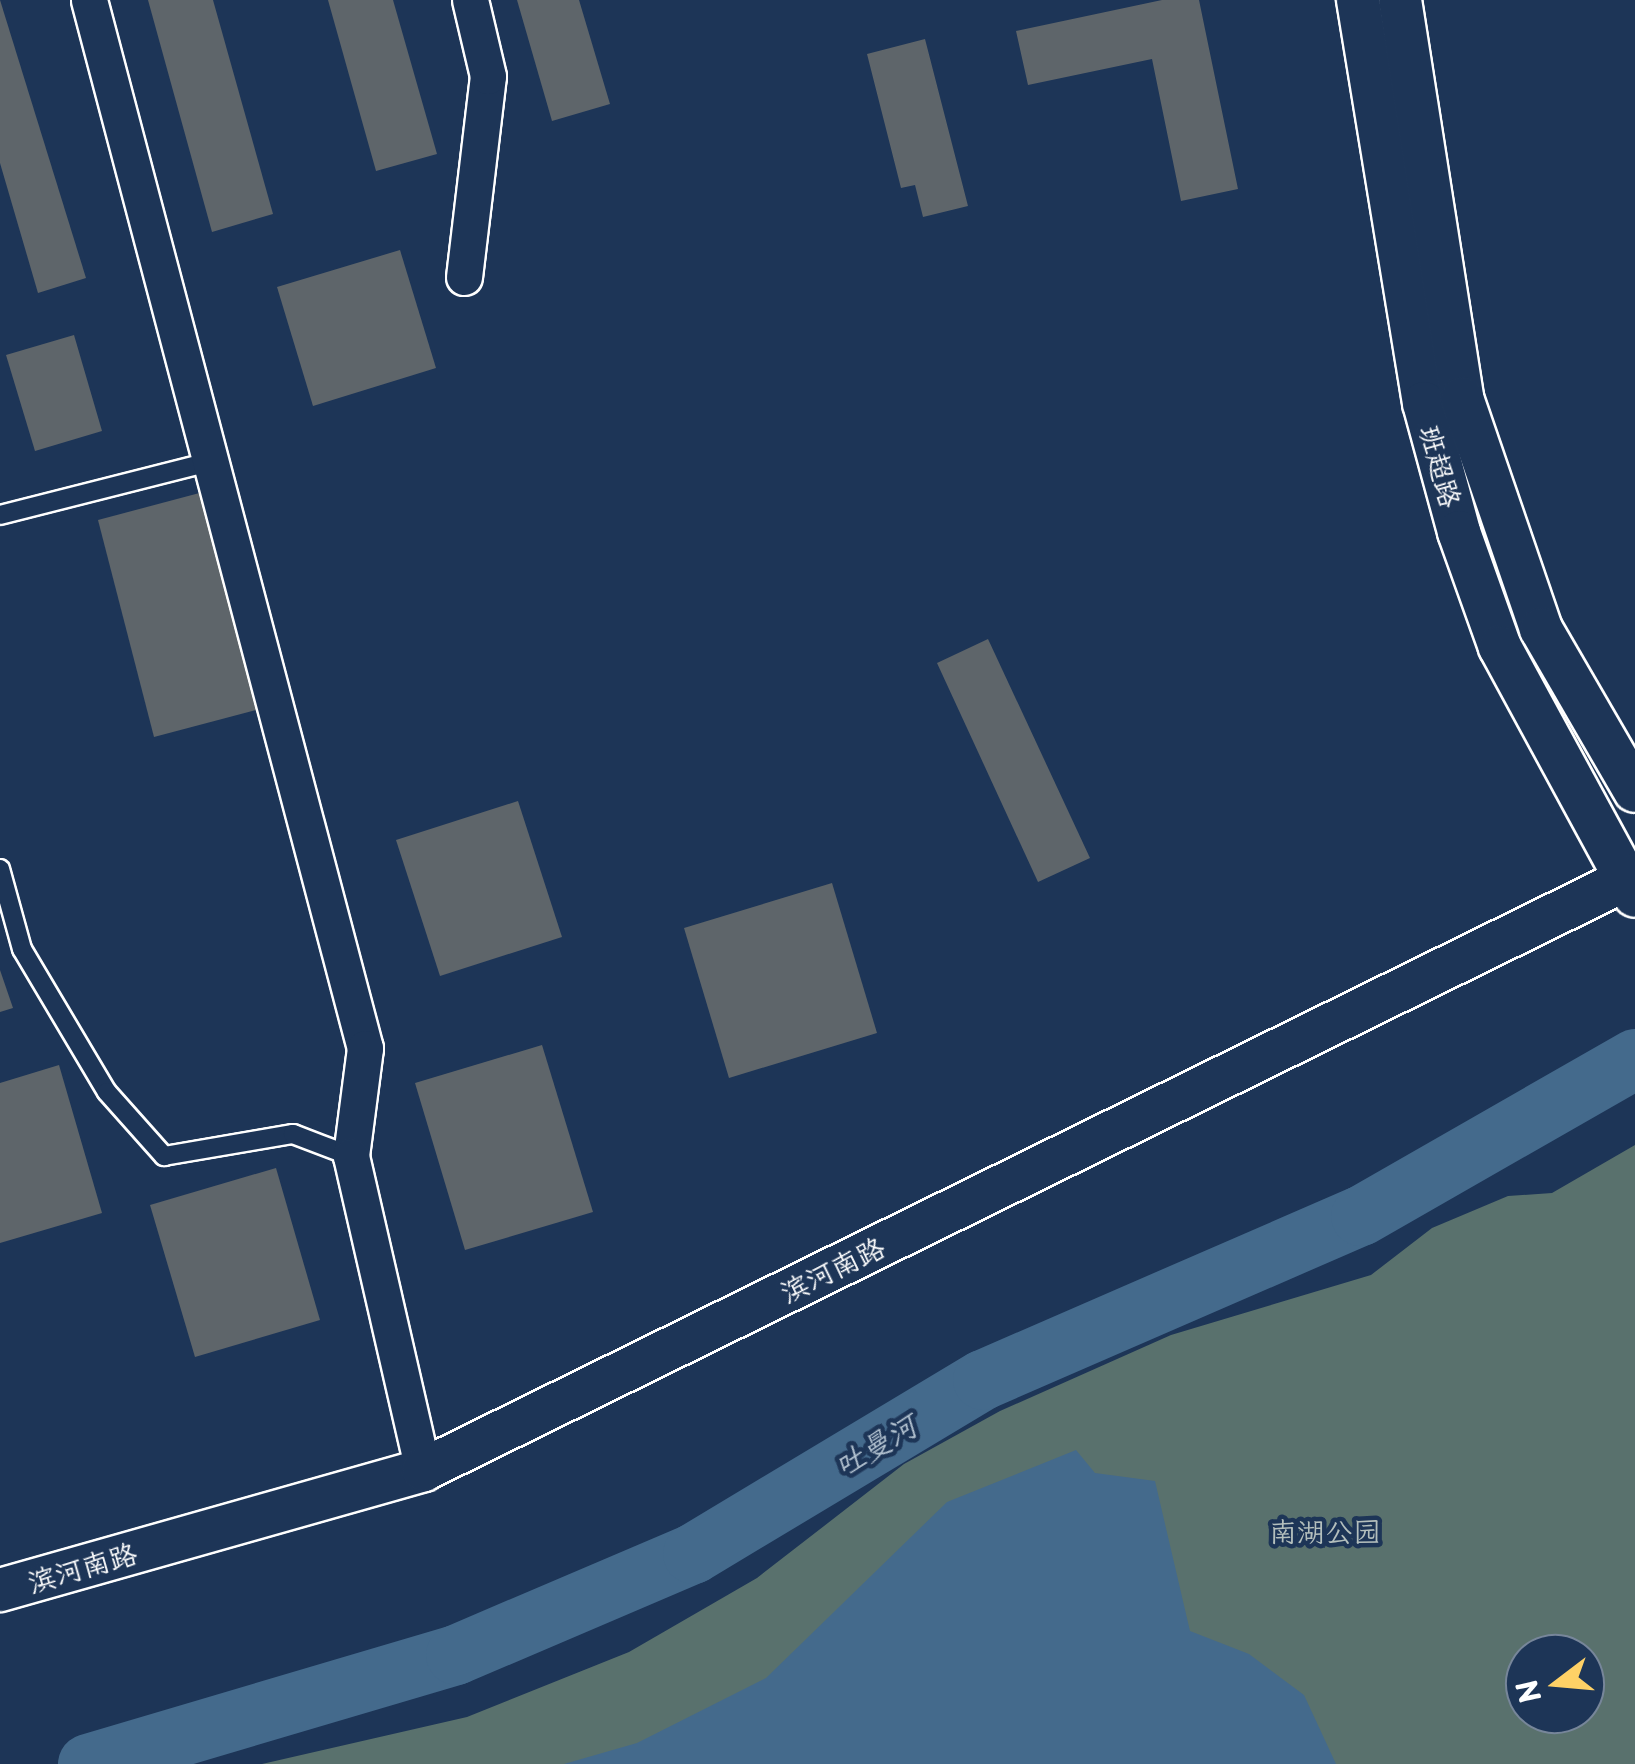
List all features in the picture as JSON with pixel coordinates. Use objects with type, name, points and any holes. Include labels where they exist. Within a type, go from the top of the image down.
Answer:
[{"type":"street","points":[[89,0],[365,1048],[352,1156],[423,1470]]},
{"type":"street","points":[[464,277],[488,76],[470,0]]},
{"type":"street","name":"班超路","points":[[1358,0],[1424,403],[1460,532],[1508,663],[1632,883]]},
{"type":"street","name":"班超路","points":[[1400,0],[1462,398],[1541,629],[1635,791]]},
{"type":"street","name":"滨河南路","points":[[0,1590],[423,1470],[1632,883]]},
{"type":"lane","points":[[0,516],[213,461]]},
{"type":"lane","points":[[0,869],[22,948],[107,1092],[164,1156],[293,1134],[352,1156]]},
{"type":"green space","name":"南湖公园","points":[[1635,1145],[1635,1764],[262,1764],[467,1717],[629,1652],[757,1578],[904,1464],[1000,1411],[1171,1335],[1371,1275],[1432,1228],[1508,1196],[1552,1193]]},
{"type":"water","points":[[1076,1450],[1095,1473],[1155,1481],[1190,1631],[1249,1654],[1304,1695],[1336,1764],[564,1764],[637,1743],[766,1678],[947,1502]]},
{"type":"building","points":[[0,0],[86,278],[38,293],[0,163]]},
{"type":"building","points":[[148,0],[213,0],[273,214],[212,232]]},
{"type":"building","points":[[328,0],[393,0],[437,154],[376,171]]},
{"type":"building","points":[[517,0],[579,0],[610,104],[552,121]]},
{"type":"building","points":[[1162,0],[1199,0],[1238,189],[1181,201],[1152,59],[1028,85],[1016,31]]},
{"type":"building","points":[[925,39],[968,206],[923,217],[915,185],[901,188],[867,54]]},
{"type":"building","points":[[400,250],[436,368],[313,406],[277,287]]},
{"type":"building","points":[[74,335],[102,431],[35,451],[6,355]]},
{"type":"building","points":[[207,491],[264,708],[154,737],[98,520]]},
{"type":"building","points":[[988,639],[1090,858],[1038,882],[937,663]]},
{"type":"building","points":[[518,801],[562,937],[440,976],[396,840]]},
{"type":"building","points":[[832,883],[877,1033],[729,1078],[684,928]]},
{"type":"building","points":[[0,970],[13,1008],[0,1012]]},
{"type":"building","points":[[542,1045],[593,1212],[465,1250],[415,1083]]},
{"type":"building","points":[[59,1065],[102,1213],[0,1243],[0,1083]]},
{"type":"building","points":[[276,1168],[320,1320],[195,1357],[150,1205]]},
{"type":"waterway","name":"吐曼河","points":[[88,1764],[456,1655],[693,1554],[983,1380],[1361,1216],[1635,1059]]}]
